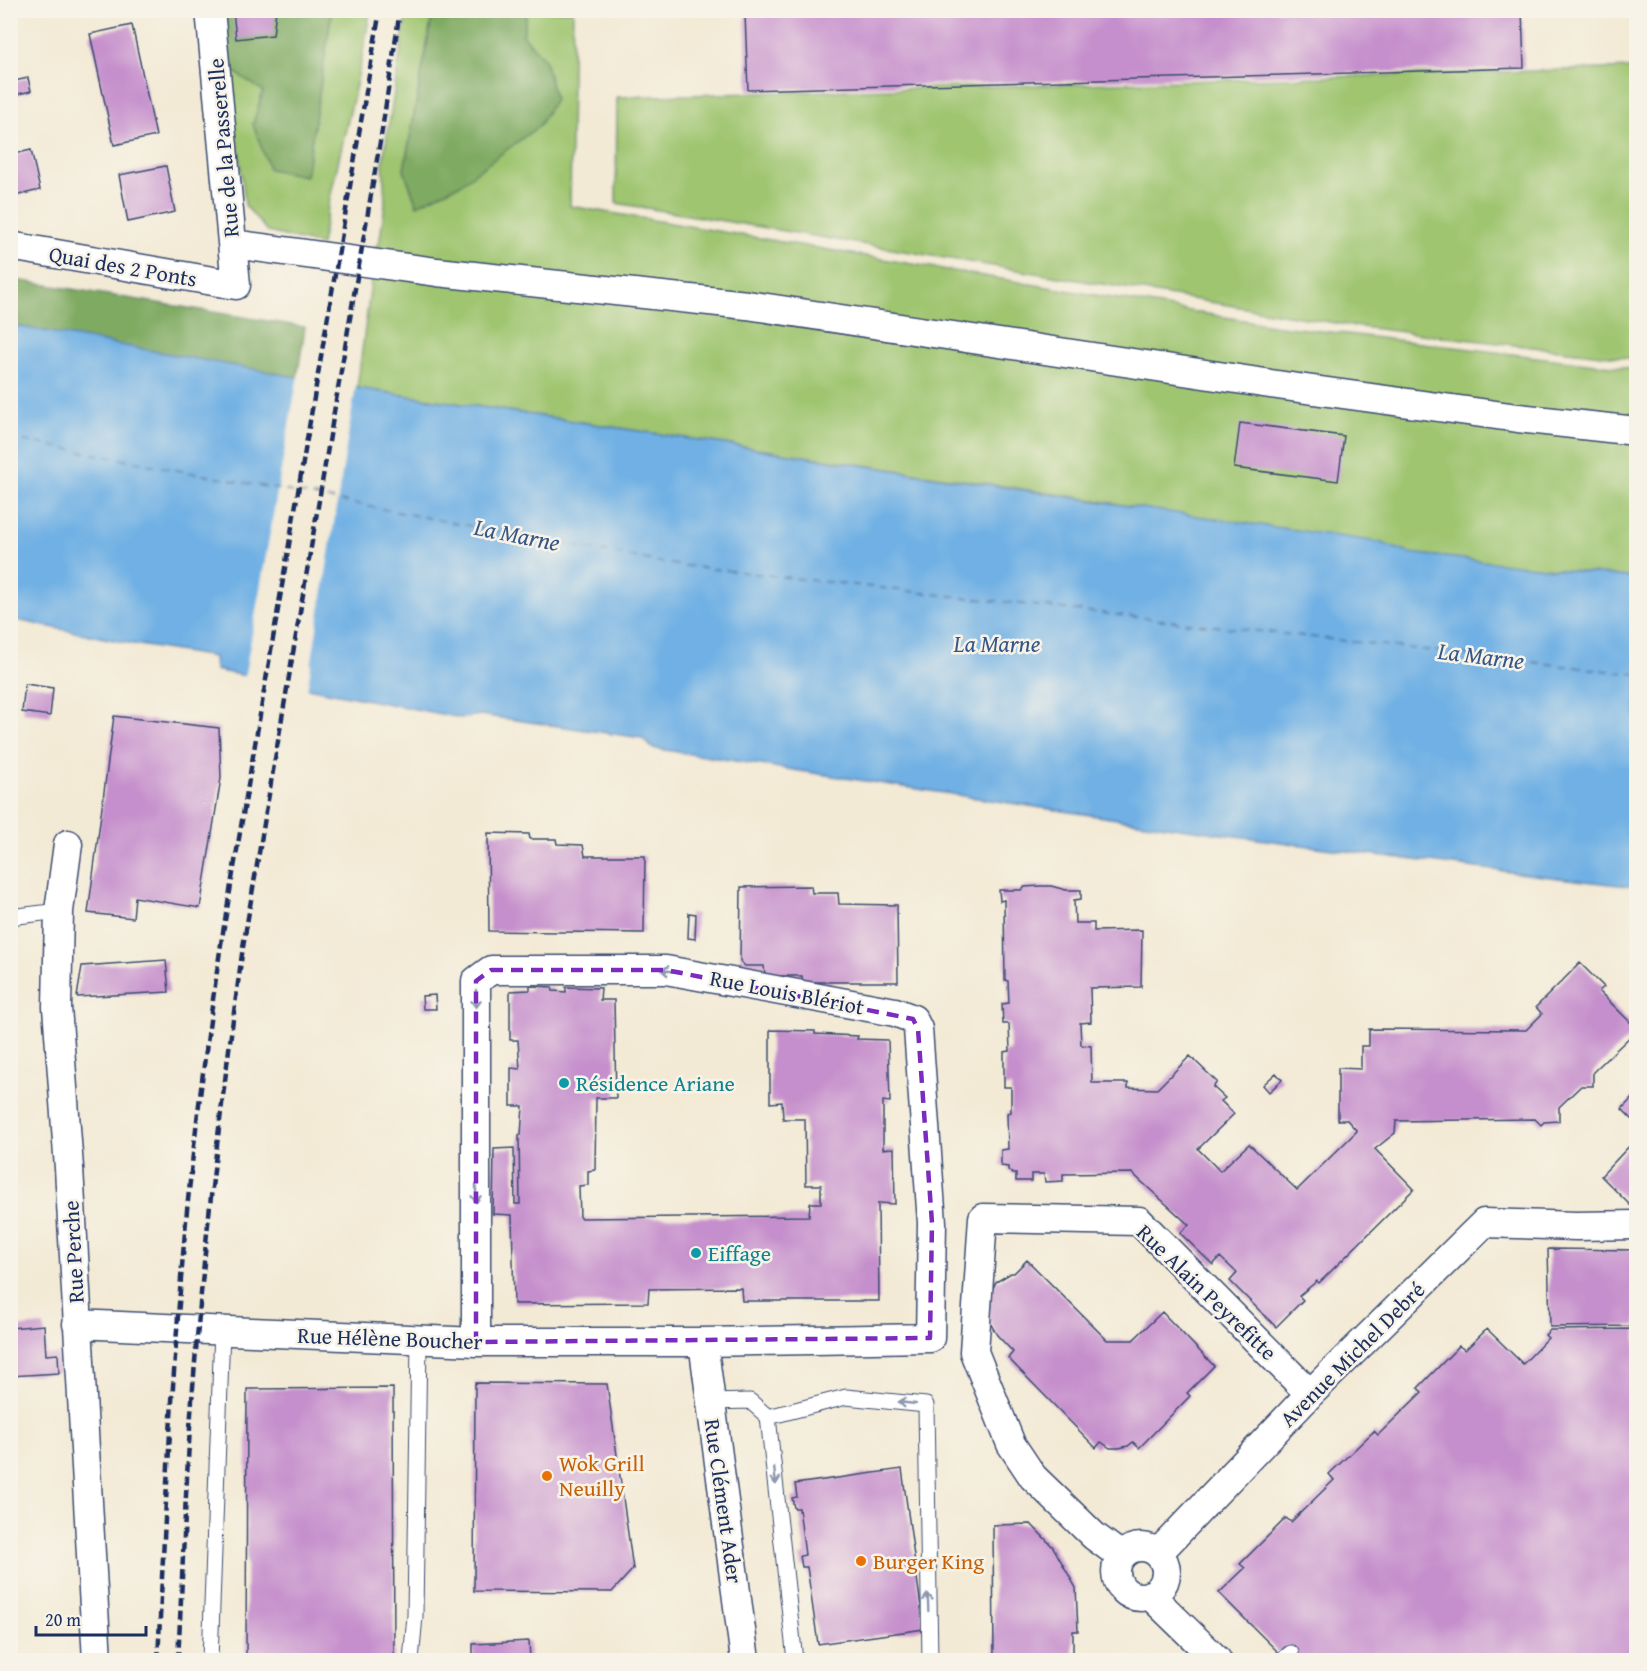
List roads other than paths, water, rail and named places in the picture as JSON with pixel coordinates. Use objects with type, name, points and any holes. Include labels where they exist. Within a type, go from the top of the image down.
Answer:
[{"type":"street","name":"Rue de la Passerelle","points":[[210,10],[236,285]]},
{"type":"street","points":[[233,244],[437,272],[747,305],[1296,388],[1636,431]]},
{"type":"street","name":"Quai des 2 Ponts","points":[[10,246],[236,285]]},
{"type":"street","name":"Rue Perche","points":[[68,844],[59,911],[57,1007],[69,1168],[97,1660]]},
{"type":"street","name":"Rue Louis Blériot","points":[[476,1342],[476,981],[491,970],[666,970],[884,1010],[913,1019],[918,1029],[932,1222],[930,1338],[703,1342]]},
{"type":"street","name":"Rue Alain Peyrefitte","points":[[1121,1556],[1094,1536],[1033,1477],[1011,1444],[974,1352],[983,1218],[1139,1221],[1310,1394]]},
{"type":"street","name":"Avenue Michel Debré","points":[[1158,1553],[1310,1394],[1484,1223],[1636,1225]]},
{"type":"street","name":"Rue Hélène Boucher","points":[[77,1324],[476,1342],[703,1342]]},
{"type":"street","name":"Rue Clément Ader","points":[[703,1342],[746,1660]]},
{"type":"street","points":[[1135,1547],[1151,1548],[1158,1553],[1166,1568],[1162,1584],[1150,1595],[1134,1596],[1121,1587],[1116,1572],[1121,1556],[1135,1547]]},
{"type":"street","points":[[1150,1595],[1217,1660]]},
{"type":"lane","points":[[10,917],[59,911]]},
{"type":"lane","points":[[210,1660],[222,1330]]},
{"type":"lane","points":[[411,1660],[415,1616],[419,1339]]},
{"type":"lane","points":[[768,1417],[846,1397],[926,1405],[930,1660]]},
{"type":"lane","points":[[711,1402],[750,1401],[768,1417],[795,1660]]},
{"type":"water","name":"La Marne","points":[[11,325],[357,388],[1379,542],[1409,553],[1636,578],[1636,887],[1389,857],[1143,823],[652,748],[642,738],[480,715],[461,718],[215,670],[214,657],[133,644],[11,619]]},
{"type":"railway","points":[[158,1660],[178,1322],[187,1210],[207,1043],[221,944],[380,10]]},
{"type":"railway","points":[[178,1660],[198,1321],[215,1161],[243,947],[382,130],[400,10]]},
{"type":"place","name":"Résidence Ariane","points":[[564,1083]]},
{"type":"place","name":"Eiffage","points":[[696,1253]]},
{"type":"place","name":"Wok Grill Neuilly","points":[[547,1476]]},
{"type":"place","name":"Burger King","points":[[861,1561]]}]
